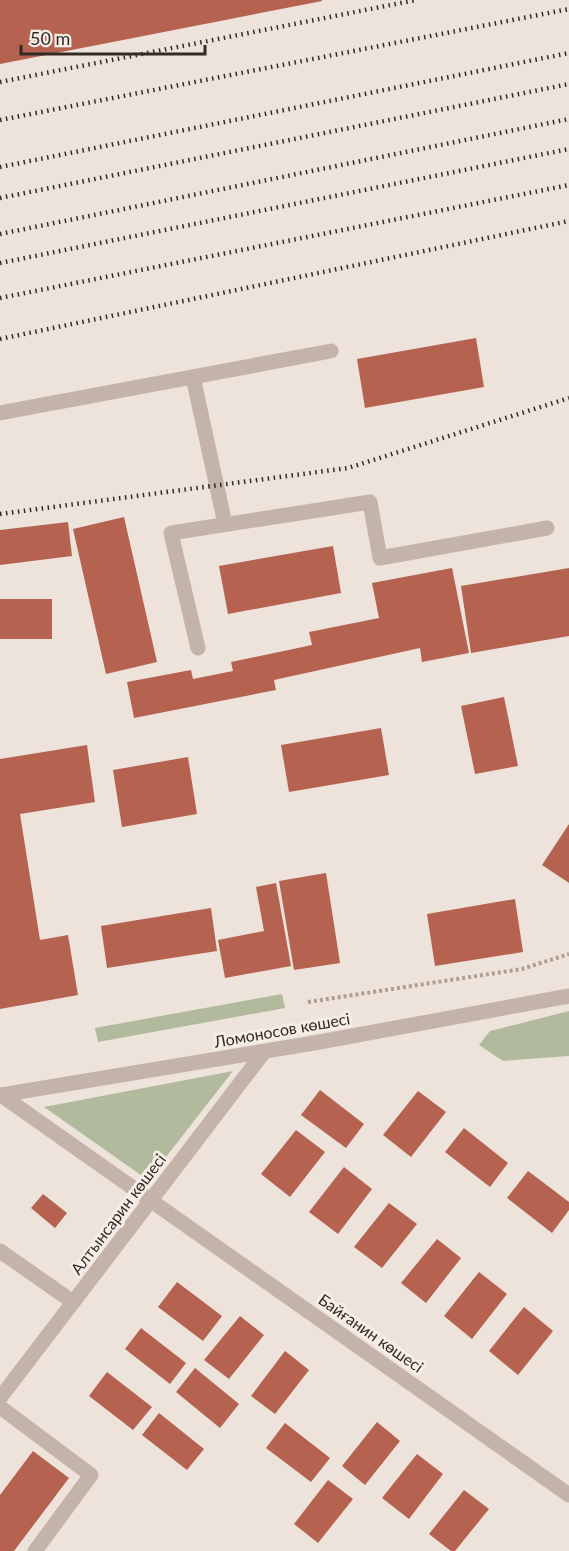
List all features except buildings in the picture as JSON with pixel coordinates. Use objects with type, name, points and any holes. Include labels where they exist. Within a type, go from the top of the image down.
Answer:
[{"type":"street","points":[[0,413],[331,351]]},
{"type":"street","points":[[193,377],[225,524]]},
{"type":"street","points":[[198,648],[171,533],[370,502],[380,558],[547,528]]},
{"type":"street","name":"Ломоносов көшесі","points":[[1,1095],[264,1052],[569,996]]},
{"type":"street","name":"Алтынсарин көшесі","points":[[0,1398],[264,1052]]},
{"type":"street","name":"Байғанин көшесі","points":[[1,1095],[569,1495]]},
{"type":"street","points":[[0,1251],[73,1302]]},
{"type":"street","points":[[0,1407],[91,1475],[35,1551]]},
{"type":"path","points":[[308,1002],[522,969],[569,954]]},
{"type":"green space","points":[[282,994],[285,1008],[98,1042],[95,1028]]},
{"type":"green space","points":[[569,1011],[569,1056],[503,1061],[479,1045],[490,1031]]},
{"type":"green space","points":[[233,1071],[148,1180],[44,1107]]},
{"type":"railway","points":[[0,82],[416,0]]},
{"type":"railway","points":[[0,120],[569,9]]},
{"type":"railway","points":[[0,167],[569,53]]},
{"type":"railway","points":[[0,198],[569,84]]},
{"type":"railway","points":[[0,234],[569,119]]},
{"type":"railway","points":[[0,263],[569,149]]},
{"type":"railway","points":[[0,298],[569,185]]},
{"type":"railway","points":[[0,339],[569,221]]},
{"type":"railway","points":[[0,514],[348,468],[569,398]]}]
